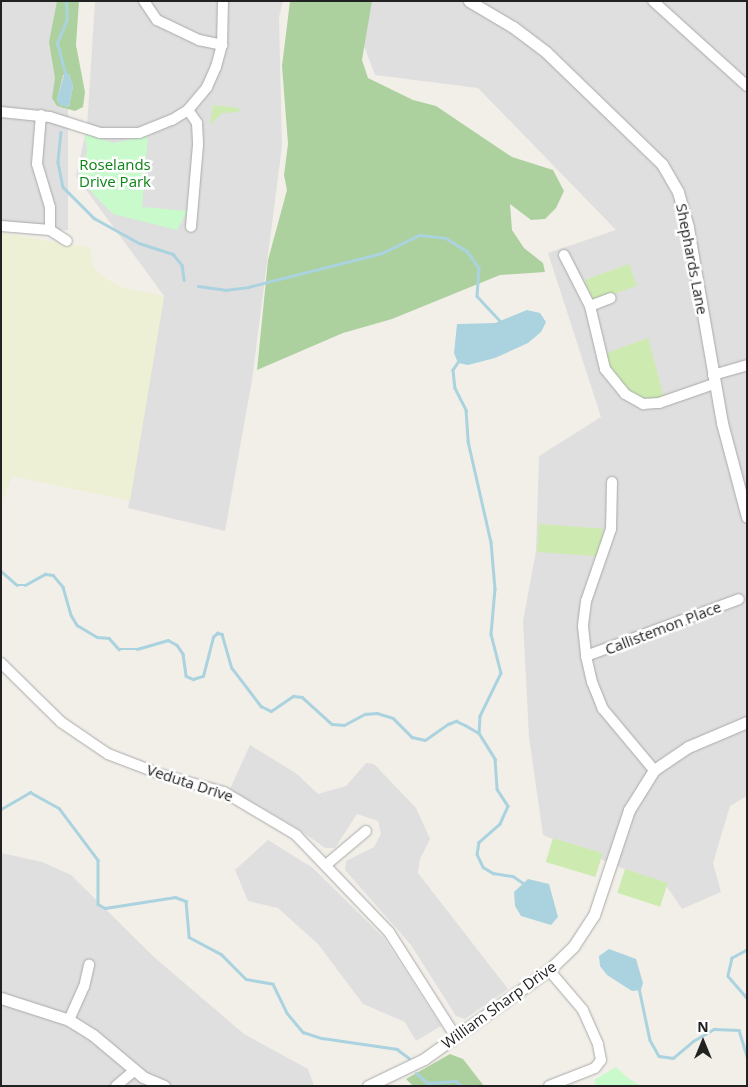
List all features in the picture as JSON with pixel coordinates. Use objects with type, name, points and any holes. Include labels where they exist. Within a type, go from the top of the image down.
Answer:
[{"type":"street","points":[[144,1],[157,20],[199,40],[222,45]]},
{"type":"street","points":[[1,112],[41,115],[100,133],[139,133],[188,110],[207,87],[222,45],[223,1]]},
{"type":"street","name":"Shephards Lane","points":[[469,1],[513,27],[546,52],[662,164],[678,192],[688,228],[713,379],[747,517]]},
{"type":"street","points":[[653,1],[747,86]]},
{"type":"street","points":[[188,110],[197,123],[198,145],[191,227]]},
{"type":"street","points":[[41,115],[37,164],[50,207],[50,230]]},
{"type":"street","points":[[1,226],[50,230],[67,241]]},
{"type":"street","points":[[564,255],[590,306],[605,368],[617,386],[636,402],[659,403],[747,365]]},
{"type":"street","points":[[590,306],[611,298]]},
{"type":"street","points":[[612,482],[610,529],[586,601],[584,626],[586,656],[592,682],[603,709],[654,770]]},
{"type":"street","name":"Callistemon Place","points":[[586,656],[739,599]]},
{"type":"street","name":"Veduta Drive","points":[[1,663],[61,722],[90,743],[128,763],[242,800],[296,835],[327,864],[389,932],[456,1038]]},
{"type":"street","name":"William Sharp Drive","points":[[368,1086],[424,1059],[456,1038],[549,970],[573,947],[594,914],[629,810],[654,770],[688,747],[747,722]]},
{"type":"street","points":[[327,864],[366,831]]},
{"type":"street","points":[[69,1020],[84,987],[89,964]]},
{"type":"street","points":[[549,970],[583,1010],[598,1044],[601,1060],[595,1068],[549,1086]]},
{"type":"street","points":[[1,998],[69,1020],[143,1077],[164,1086]]},
{"type":"street","points":[[116,1086],[135,1070]]},
{"type":"shaded area","points":[[1,1],[68,1],[68,230],[1,230]]},
{"type":"shaded area","points":[[95,1],[283,1],[279,17],[282,146],[252,380],[225,531],[128,508],[164,296],[76,176],[87,127]]},
{"type":"shaded area","points":[[347,1],[747,1],[747,796],[730,806],[713,863],[721,892],[682,909],[667,887],[543,835],[529,737],[523,621],[536,551],[539,456],[601,417],[548,253],[616,230],[478,88],[375,75]]},
{"type":"shaded area","points":[[250,745],[297,774],[318,794],[346,786],[366,763],[374,764],[416,808],[430,839],[420,859],[418,873],[508,989],[465,1019],[456,1016],[411,945],[345,870],[346,861],[374,847],[381,834],[378,821],[357,814],[335,848],[325,848],[297,828],[230,789]]},
{"type":"shaded area","points":[[268,840],[313,868],[384,938],[441,1026],[416,1041],[405,1022],[363,1004],[318,944],[278,908],[248,901],[235,870]]},
{"type":"shaded area","points":[[1,853],[42,862],[71,875],[154,957],[244,1034],[308,1069],[314,1086],[1,1086]]},
{"type":"green space","points":[[57,1],[79,1],[76,45],[85,92],[83,107],[75,111],[57,106],[52,98],[55,78],[49,42]],"holes":[[[69,74],[73,86],[69,107],[60,105],[57,100],[63,75]]]},
{"type":"green space","points":[[290,1],[372,1],[362,60],[368,78],[413,100],[436,106],[512,157],[553,170],[564,191],[556,208],[545,219],[531,220],[510,204],[512,230],[524,248],[543,263],[545,272],[500,275],[392,319],[343,333],[257,370],[268,260],[287,190],[284,175],[288,144],[282,66]]},
{"type":"green space","points":[[213,105],[239,108],[239,112],[222,113],[210,125]]},
{"type":"green space","name":"Roselands Drive Park","points":[[85,134],[113,143],[148,136],[142,207],[187,211],[177,230],[113,214],[95,196],[79,175],[87,152]]},
{"type":"green space","points":[[1,233],[91,248],[93,268],[108,280],[125,288],[164,296],[130,501],[12,476],[1,505]]},
{"type":"green space","points":[[629,264],[637,286],[593,302],[585,280]]},
{"type":"green space","points":[[648,338],[665,401],[659,403],[625,394],[601,355]]},
{"type":"green space","points":[[539,524],[603,528],[601,556],[537,552]]},
{"type":"green space","points":[[553,838],[603,853],[595,877],[546,862]]},
{"type":"green space","points":[[625,869],[668,883],[660,907],[617,893]]},
{"type":"green space","points":[[450,1054],[463,1059],[484,1086],[413,1086],[406,1079]]},
{"type":"green space","points":[[616,1067],[641,1086],[596,1086],[594,1080]]},
{"type":"water","points":[[65,72],[69,74],[73,86],[69,107],[60,105],[57,100]]},
{"type":"water","points":[[527,310],[540,313],[546,322],[541,332],[528,343],[495,358],[468,365],[458,363],[454,353],[457,324],[495,323]]},
{"type":"water","points":[[528,879],[549,884],[558,917],[551,925],[521,916],[515,906],[514,892]]},
{"type":"water","points":[[609,949],[636,959],[643,983],[641,990],[632,991],[607,975],[600,966],[599,956]]},
{"type":"waterway","points":[[65,73],[57,43],[67,19],[66,1]]},
{"type":"waterway","points":[[61,132],[58,162],[63,187],[94,218],[139,243],[173,254],[182,265],[184,280]]},
{"type":"waterway","points":[[198,286],[225,290],[248,287],[382,253],[419,235],[446,238],[467,251],[479,268],[477,296],[500,321]]},
{"type":"waterway","points":[[459,361],[453,370],[455,388],[466,410],[468,441],[491,542],[495,589],[491,634],[501,673],[480,716],[479,733]]},
{"type":"waterway","points":[[1,571],[17,585],[25,585],[45,574],[53,575],[63,587],[71,615],[77,625],[97,637],[109,638],[119,649],[137,649],[168,640],[177,645],[183,654],[186,676],[193,679],[203,676],[213,637],[217,633],[222,634],[232,668],[261,706],[271,711],[293,696],[302,697],[332,724],[344,725],[365,714],[377,713],[393,718],[412,737],[425,740],[448,724],[456,721],[479,733],[495,759],[497,789],[508,806],[500,824],[479,842],[477,854],[483,867],[493,873],[513,876],[523,883]]},
{"type":"waterway","points":[[1,809],[30,792],[59,808],[98,860],[98,904],[105,908],[175,897],[186,901],[189,937],[221,954],[246,979],[273,984],[287,1013],[303,1032],[322,1038],[397,1049],[409,1058]]},
{"type":"waterway","points":[[747,950],[732,958],[728,976],[747,998]]},
{"type":"waterway","points":[[639,988],[650,1040],[659,1056],[673,1058],[693,1041],[714,1029],[739,1030],[747,1056]]},
{"type":"waterway","points":[[416,1073],[428,1083],[456,1081],[462,1086]]}]
